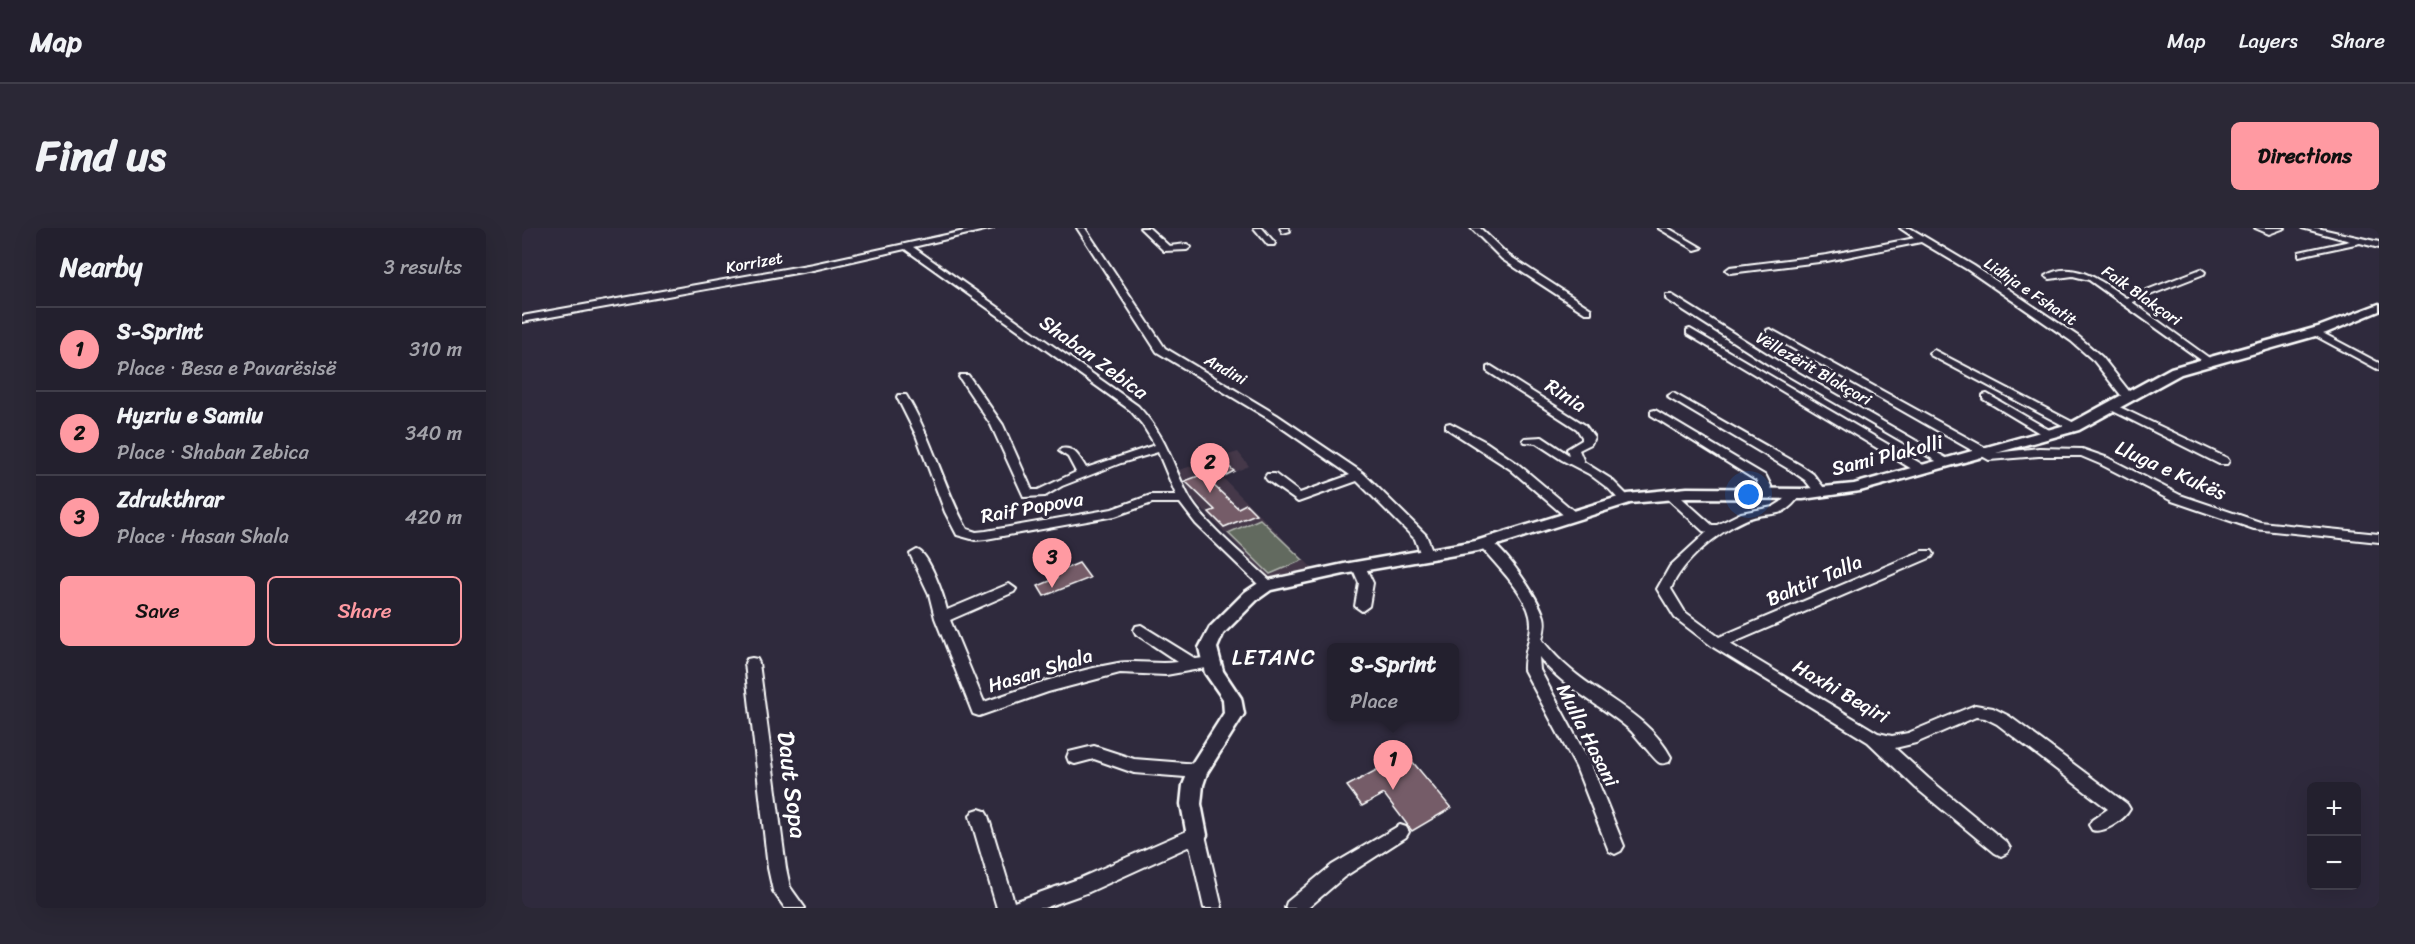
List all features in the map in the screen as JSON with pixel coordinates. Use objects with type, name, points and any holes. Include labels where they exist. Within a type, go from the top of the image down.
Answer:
[{"type":"street","name":"Korrizet","points":[[522,319],[907,248],[989,228]]},
{"type":"street","name":"Andini","points":[[1081,228],[1161,350],[1273,417],[1359,476],[1421,537],[1427,555]]},
{"type":"street","points":[[1144,228],[1167,249],[1187,247]]},
{"type":"street","points":[[1258,228],[1271,243]]},
{"type":"street","points":[[1474,228],[1505,257],[1588,311]]},
{"type":"street","points":[[1662,228],[1698,248]]},
{"type":"street","name":"Lidhja e Fshatit","points":[[1904,228],[2041,314],[2075,339],[2098,360],[2128,396]]},
{"type":"street","points":[[2259,228],[2269,231],[2281,228]]},
{"type":"street","points":[[2306,228],[2379,245]]},
{"type":"street","points":[[1730,270],[1827,258],[1923,239]]},
{"type":"street","points":[[2301,254],[2362,242]]},
{"type":"street","name":"Shaban Zebica","points":[[907,248],[1053,348],[1084,374],[1122,398],[1147,422],[1162,447],[1184,499],[1201,521],[1268,586]]},
{"type":"street","points":[[2127,301],[2201,272]]},
{"type":"street","name":"Faik Blakçori","points":[[2050,276],[2085,275],[2127,301],[2208,362]]},
{"type":"street","name":"Vëllezërit Blakçori","points":[[1669,297],[1772,362],[1947,462]]},
{"type":"street","name":"Sami Plakolli","points":[[1212,662],[1208,648],[1216,631],[1251,596],[1268,586],[1485,543],[1625,500],[1670,494],[1795,494],[1855,488],[2074,427],[2176,371],[2315,332],[2379,307]]},
{"type":"street","name":"Sami Plakolli","points":[[1770,332],[1983,451]]},
{"type":"street","points":[[2315,332],[2379,367]]},
{"type":"street","points":[[1690,333],[1922,469]]},
{"type":"street","points":[[1934,353],[2074,427]]},
{"type":"street","name":"Rinia","points":[[1491,369],[1581,427],[1588,437],[1587,442],[1573,449],[1578,462]]},
{"type":"street","points":[[964,377],[996,425],[1024,490],[1028,494],[1041,493],[1131,454],[1162,447]]},
{"type":"street","points":[[1673,396],[1796,468],[1809,477],[1821,492]]},
{"type":"street","name":"Raif Popova","points":[[902,397],[924,441],[951,512],[962,532],[968,535],[986,535],[1115,512],[1151,499],[1184,499]]},
{"type":"street","points":[[1987,397],[2047,433]]},
{"type":"street","points":[[2113,407],[2223,461]]},
{"type":"street","points":[[1655,413],[1762,479],[1765,486],[1764,495]]},
{"type":"street","points":[[1450,426],[1495,454],[1555,499],[1571,515]]},
{"type":"street","points":[[1529,440],[1538,439],[1570,460],[1578,462],[1614,487],[1625,500]]},
{"type":"street","points":[[1065,451],[1072,455],[1084,474]]},
{"type":"street","name":"Lluga e Kukës","points":[[1983,451],[1993,457],[2060,452],[2082,453],[2104,461],[2176,498],[2259,526],[2379,538]]},
{"type":"street","points":[[1271,477],[1298,498],[1359,476]]},
{"type":"street","points":[[1670,494],[1708,528],[1720,531]]},
{"type":"street","name":"Haxhi Beqiri","points":[[1795,494],[1782,508],[1740,517],[1688,555],[1670,573],[1664,589],[1680,615],[1718,643],[1874,738],[1892,742],[1910,739],[1975,711],[1987,712],[2003,720],[2121,809],[2098,825]]},
{"type":"street","name":"Mulla Hasani","points":[[1485,543],[1498,554],[1537,617],[1536,642],[1531,660],[1533,670],[1584,767],[1615,846]]},
{"type":"street","name":"Hasan Shala","points":[[917,554],[936,594],[942,618],[979,710],[1046,687],[1120,668],[1166,669],[1212,662]]},
{"type":"street","name":"Bahtir Talla","points":[[1718,643],[1927,554]]},
{"type":"street","points":[[1359,567],[1366,583],[1362,606]]},
{"type":"street","points":[[942,618],[1009,589]]},
{"type":"street","points":[[1141,630],[1193,664]]},
{"type":"street","name":"Mulla Hasani","points":[[1536,642],[1555,666],[1644,731],[1663,758]]},
{"type":"street","points":[[1212,662],[1214,673],[1232,698],[1234,714],[1198,771],[1191,804],[1200,856],[1213,908]]},
{"type":"street","name":"Daut Sopa","points":[[752,663],[777,868],[782,891],[796,908]]},
{"type":"street","points":[[1874,738],[1922,783],[2001,848]]},
{"type":"street","points":[[1075,757],[1094,752],[1134,766],[1198,771]]},
{"type":"street","points":[[979,816],[1006,908]]},
{"type":"street","points":[[1294,908],[1338,871],[1400,832]]},
{"type":"street","points":[[1020,908],[1083,886],[1196,835]]},
{"type":"shaded area","points":[[1238,452],[1249,466],[1222,477],[1313,569],[1268,578],[1193,499],[1179,470]]},
{"type":"shaded area","points":[[1260,519],[1303,560],[1270,574],[1228,533]]},
{"type":"building","points":[[1227,465],[1234,471],[1211,483],[1238,508],[1246,504],[1256,514],[1224,527],[1209,512],[1215,510],[1185,481]]},
{"type":"building","points":[[1079,563],[1090,578],[1044,596],[1038,586],[1057,578],[1055,573]]},
{"type":"building","points":[[1406,754],[1451,808],[1412,831],[1384,794],[1362,806],[1347,786]]},
{"type":"place","name":"Hyzriu e Samiu","points":[[1210,493]]},
{"type":"place","name":"Zdrukthrar","points":[[1052,588]]},
{"type":"place","name":"S-Sprint","points":[[1393,790]]},
{"type":"district","name":"LETANC","points":[[1274,657]]}]
